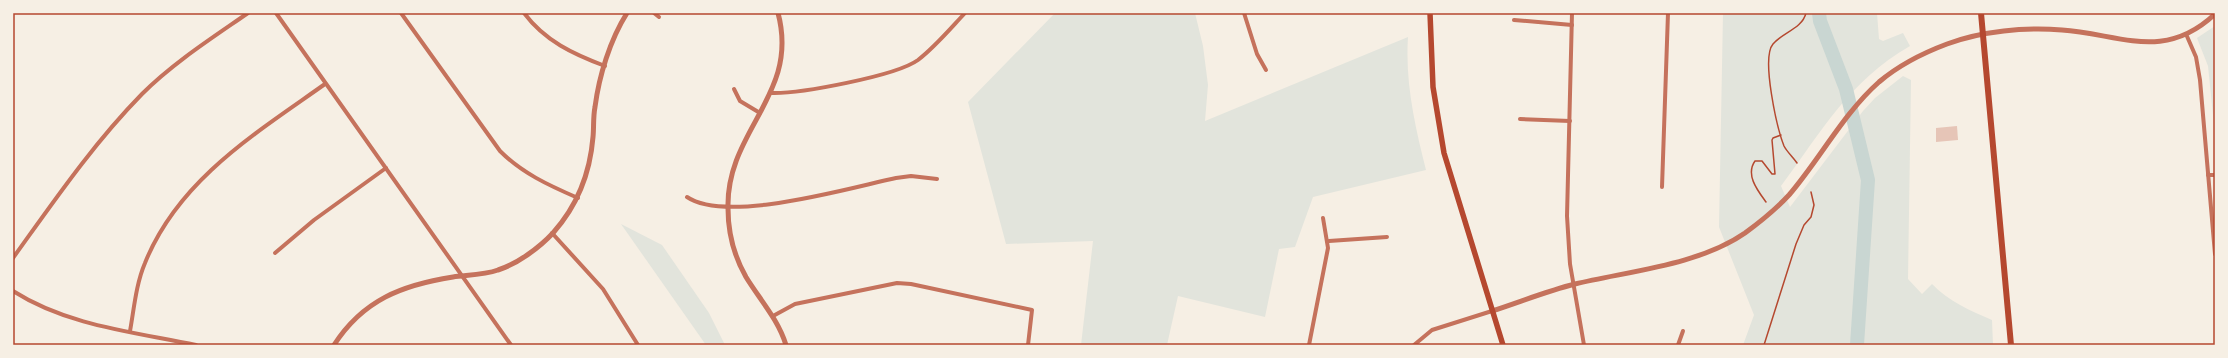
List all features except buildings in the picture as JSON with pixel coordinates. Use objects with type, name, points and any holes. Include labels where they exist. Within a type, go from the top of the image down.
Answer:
[{"type":"main road","points":[[1430,13],[1431,54],[1437,120],[1453,186],[1503,345]]},
{"type":"main road","points":[[1981,13],[2011,345]]},
{"type":"street","points":[[13,258],[91,150],[143,93],[197,49],[248,13]]},
{"type":"street","points":[[276,13],[512,345]]},
{"type":"street","points":[[401,13],[500,151],[515,166],[529,175],[578,198]]},
{"type":"street","points":[[524,13],[538,29],[562,48],[605,66]]},
{"type":"street","points":[[334,345],[358,316],[385,296],[411,285],[499,270],[530,253],[552,233],[578,198],[589,164],[594,136],[594,108],[605,66],[615,36],[627,13]]},
{"type":"street","points":[[654,13],[658,17]]},
{"type":"street","points":[[778,13],[782,34],[782,56],[777,78],[734,164],[728,206],[731,236],[740,264],[773,316],[786,345]]},
{"type":"street","points":[[770,93],[794,93],[905,67],[928,52],[965,13]]},
{"type":"street","points":[[1244,13],[1257,54],[1266,70]]},
{"type":"street","points":[[1572,13],[1567,216],[1573,285],[1584,345]]},
{"type":"street","points":[[1662,187],[1668,13]]},
{"type":"street","points":[[1414,345],[1432,330],[1573,285],[1688,258],[1716,248],[1743,234],[1787,197],[1853,110],[1878,83],[1911,60],[1930,50],[1957,40],[2025,30],[2063,30],[2140,42],[2165,40],[2186,34],[2198,28],[2215,14]]},
{"type":"street","points":[[1514,20],[1572,25]]},
{"type":"street","points":[[2186,34],[2192,46],[2199,69],[2215,254]]},
{"type":"street","points":[[130,331],[139,282],[150,251],[168,220],[196,186],[231,151],[325,84]]},
{"type":"street","points":[[734,89],[740,101],[760,113]]},
{"type":"street","points":[[1520,119],[1570,121]]},
{"type":"street","points":[[275,253],[314,220],[386,168]]},
{"type":"street","points":[[2208,175],[2215,175]]},
{"type":"street","points":[[687,197],[707,205],[728,206],[768,204],[896,178],[911,176],[937,179]]},
{"type":"street","points":[[1309,345],[1327,263],[1328,241],[1323,218]]},
{"type":"street","points":[[552,233],[603,289],[638,345]]},
{"type":"street","points":[[1328,241],[1387,237]]},
{"type":"street","points":[[773,316],[795,304],[896,284],[911,284],[1032,310],[1028,345]]},
{"type":"street","points":[[13,291],[48,310],[70,318],[196,345]]},
{"type":"street","points":[[1678,345],[1683,331]]},
{"type":"path","points":[[1797,164],[1788,152],[1781,135],[1773,100],[1768,56],[1773,43],[1798,26],[1805,18],[1806,13]]},
{"type":"path","points":[[1766,202],[1754,182],[1752,166],[1755,161],[1762,161],[1772,174],[1776,174],[1772,140],[1773,138],[1781,135]]},
{"type":"path","points":[[1764,345],[1796,244],[1804,225],[1811,218],[1814,206],[1811,192]]},
{"type":"shaded area","points":[[1055,13],[1195,13],[1203,46],[1208,85],[1205,121],[1408,37],[1407,54],[1409,88],[1426,170],[1313,197],[1295,247],[1279,249],[1265,317],[1178,296],[1167,345],[1081,345],[1093,241],[1006,244],[968,102]]},
{"type":"shaded area","points":[[1723,13],[1877,13],[1879,39],[1883,41],[1903,33],[1910,46],[1870,75],[1853,91],[1838,108],[1781,186],[1790,207],[1863,111],[1875,98],[1903,76],[1911,80],[1908,279],[1922,294],[1932,284],[1945,296],[1992,320],[1993,345],[1743,345],[1754,315],[1719,227]]},
{"type":"shaded area","points":[[2215,26],[2214,125],[2208,66],[2197,38]]},
{"type":"shaded area","points":[[621,224],[662,245],[709,313],[725,345],[706,345]]},
{"type":"waterway","points":[[1819,13],[1820,21],[1846,89],[1868,180],[1857,345]]}]
